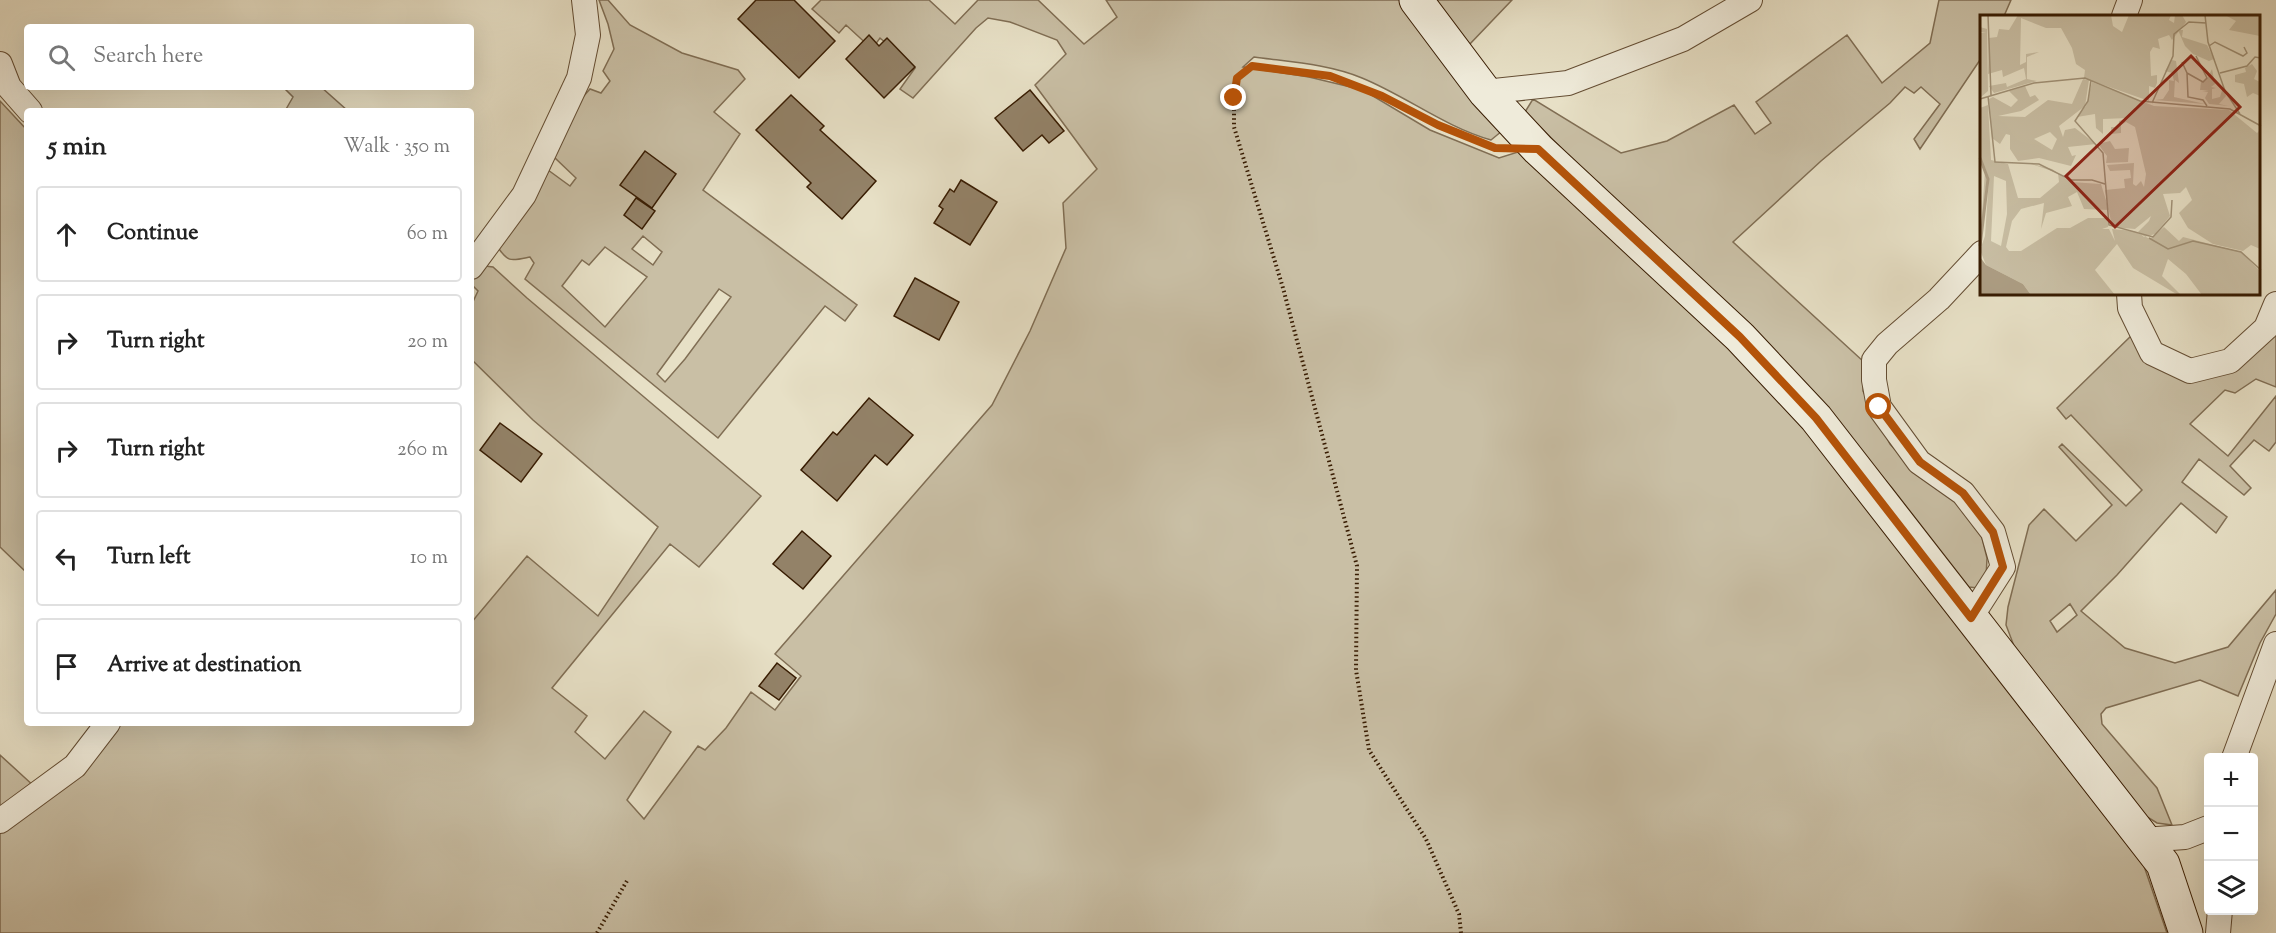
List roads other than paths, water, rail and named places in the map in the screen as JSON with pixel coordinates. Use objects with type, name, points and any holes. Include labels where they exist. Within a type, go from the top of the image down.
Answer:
[{"type":"main road","points":[[1416,0],[1485,92],[1538,149],[1740,337],[1816,418],[2163,864],[2186,933]]},
{"type":"street","points":[[474,263],[524,195],[579,78],[588,35],[584,0]]},
{"type":"street","points":[[1485,92],[1568,83],[1683,39],[1750,0]]},
{"type":"street","points":[[2124,15],[2130,0]]},
{"type":"street","points":[[0,64],[9,87],[27,108]]},
{"type":"street","points":[[1971,618],[2003,567],[1993,532],[1963,493],[1920,462],[1879,407],[1874,380],[1874,360],[1887,344],[1939,299],[1980,255]]},
{"type":"street","points":[[2129,296],[2130,308],[2152,353],[2190,371],[2230,361],[2266,328],[2276,304]]},
{"type":"street","points":[[2236,753],[2276,644]]},
{"type":"street","points":[[0,820],[75,766],[106,726]]},
{"type":"street","points":[[2143,840],[2185,837],[2204,830]]},
{"type":"street","points":[[2218,933],[2220,915]]}]
